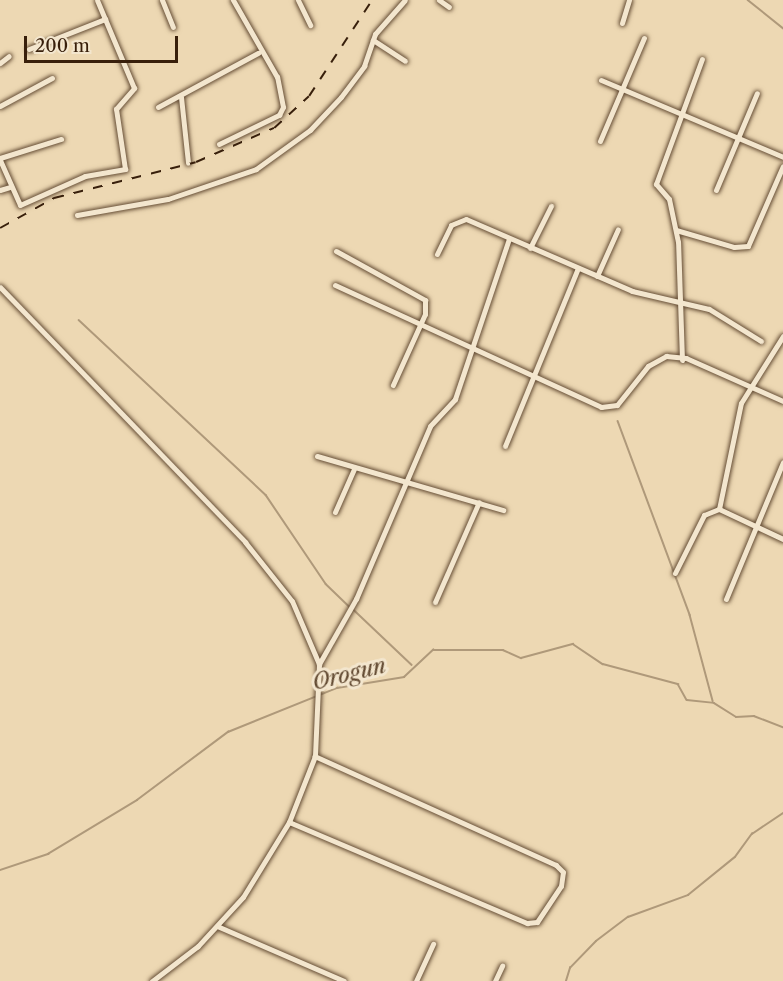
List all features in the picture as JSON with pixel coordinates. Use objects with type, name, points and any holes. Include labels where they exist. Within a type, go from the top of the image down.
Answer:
[{"type":"street","points":[[62,139],[0,159],[15,201],[27,204],[67,183],[126,167],[116,109],[135,91],[97,0]]},
{"type":"street","points":[[162,0],[173,27]]},
{"type":"street","points":[[219,144],[283,110],[276,77],[258,53],[233,0]]},
{"type":"street","points":[[298,0],[310,25]]},
{"type":"street","points":[[77,215],[168,199],[256,169],[310,130],[341,97],[364,66],[373,40],[405,0]]},
{"type":"street","points":[[439,0],[449,7]]},
{"type":"street","points":[[622,23],[629,0]]},
{"type":"street","points":[[29,49],[105,19]]},
{"type":"street","points":[[600,141],[644,38]]},
{"type":"street","points":[[373,40],[405,61]]},
{"type":"street","points":[[158,107],[181,97],[258,53]]},
{"type":"street","points":[[0,63],[9,56]]},
{"type":"street","points":[[682,360],[676,230],[669,199],[656,184],[702,59]]},
{"type":"street","points":[[0,106],[52,78]]},
{"type":"street","points":[[601,80],[783,157]]},
{"type":"street","points":[[716,190],[757,93]]},
{"type":"street","points":[[181,97],[188,163]]},
{"type":"street","points":[[676,230],[734,247],[748,246],[783,166]]},
{"type":"street","points":[[0,190],[10,187]]},
{"type":"street","points":[[530,248],[551,206]]},
{"type":"street","points":[[437,254],[451,225],[461,219],[597,276],[680,306]]},
{"type":"street","points":[[597,276],[618,229]]},
{"type":"street","points":[[319,664],[356,599],[430,426],[455,399],[474,350],[509,239]]},
{"type":"street","points":[[336,251],[421,293],[426,305],[420,326],[393,385]]},
{"type":"street","points":[[505,446],[578,268]]},
{"type":"street","points":[[335,285],[534,377],[610,407],[659,358],[682,360],[783,401]]},
{"type":"street","points":[[0,286],[245,542],[297,609],[319,664],[315,756],[289,822],[260,873],[217,926],[152,981]]},
{"type":"street","points":[[680,306],[683,302],[709,309],[739,333],[761,341]]},
{"type":"street","points":[[719,509],[737,418],[751,387],[783,336]]},
{"type":"street","points":[[317,456],[354,469],[503,510]]},
{"type":"street","points":[[726,599],[758,527],[783,462]]},
{"type":"street","points":[[335,512],[354,469]]},
{"type":"street","points":[[435,602],[479,502]]},
{"type":"street","points":[[675,573],[704,515],[719,509],[783,539]]},
{"type":"street","points":[[289,822],[527,923],[537,922],[561,886],[562,872],[556,865],[315,756]]},
{"type":"street","points":[[217,926],[344,981]]},
{"type":"street","points":[[416,981],[433,944]]},
{"type":"street","points":[[495,981],[502,966]]},
{"type":"waterway","points":[[748,0],[783,28]]},
{"type":"waterway","points":[[79,320],[266,495],[326,584],[349,606]]},
{"type":"waterway","points":[[618,421],[690,615],[713,701]]},
{"type":"waterway","points":[[353,609],[412,665]]},
{"type":"waterway","name":"Orogun","points":[[0,870],[48,854],[137,800],[228,732],[337,688],[404,677],[433,650],[503,650],[521,658],[573,644],[603,664],[678,684],[687,700],[714,703],[736,717],[754,716],[783,727]]},
{"type":"waterway","points":[[566,981],[570,968],[596,941],[628,917],[688,895],[735,857],[752,834],[783,813]]},
{"type":"railway","points":[[0,228],[54,198],[196,162],[274,128],[309,96],[372,0]]}]
